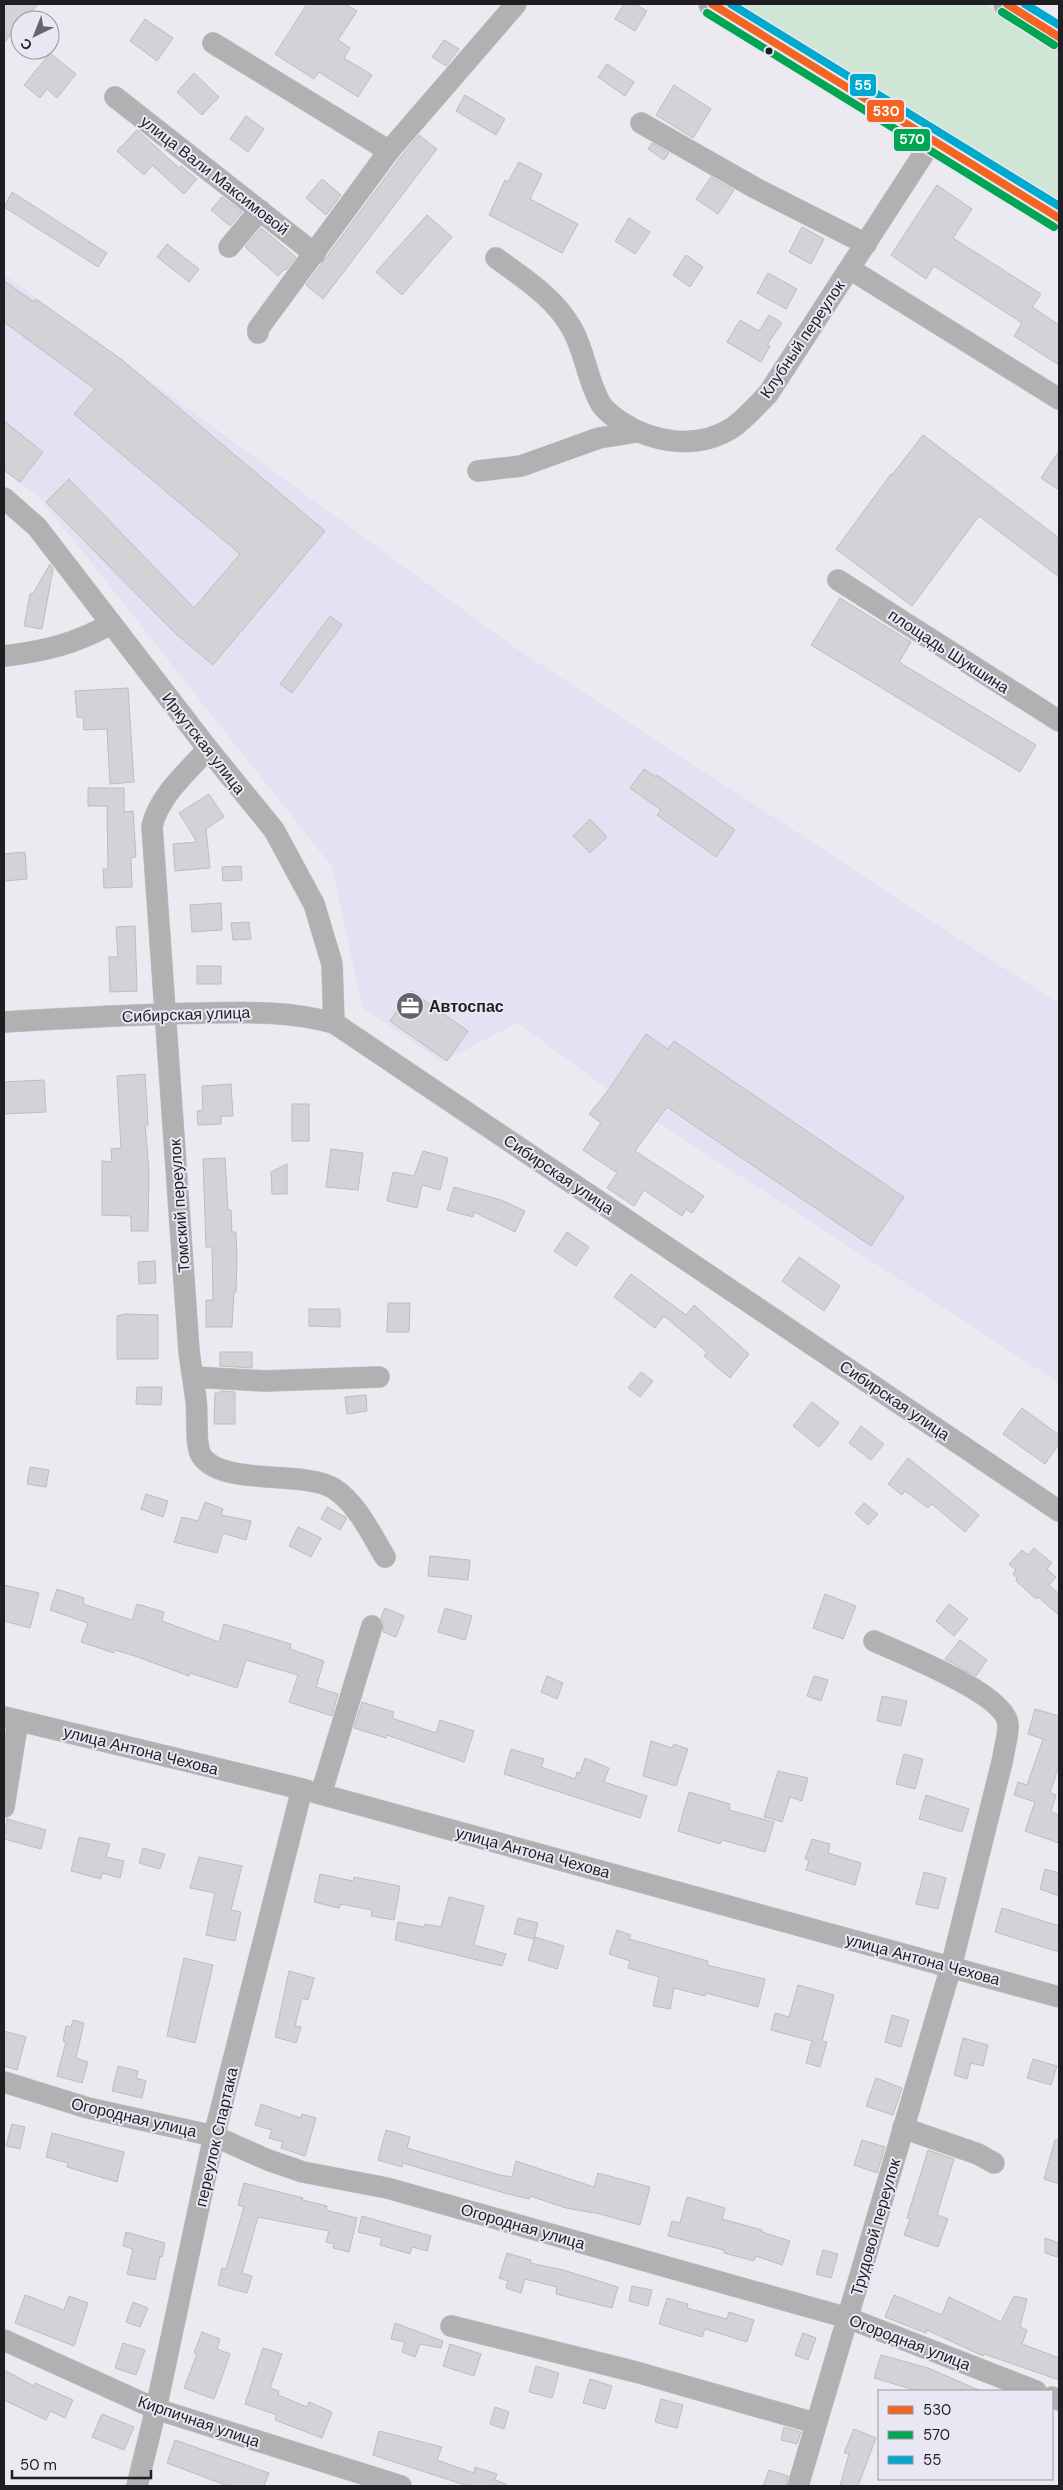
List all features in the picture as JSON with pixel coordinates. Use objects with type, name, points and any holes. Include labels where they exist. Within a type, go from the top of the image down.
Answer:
[{"type":"main road","points":[[712,4],[1059,218]]},
{"type":"main road","points":[[1007,4],[1059,37]]},
{"type":"street","points":[[258,333],[258,329],[389,151],[516,4]]},
{"type":"street","points":[[213,43],[389,151]]},
{"type":"street","name":"улица Вали Максимовой","points":[[115,97],[315,254]]},
{"type":"street","points":[[641,124],[757,189],[866,244]]},
{"type":"street","name":"Клубный переулок","points":[[496,258],[530,284],[559,310],[572,328],[602,405],[610,415],[637,432],[676,442],[694,441],[714,436],[732,427],[768,394],[932,141]]},
{"type":"street","points":[[229,247],[260,210]]},
{"type":"street","points":[[850,269],[1059,399]]},
{"type":"street","points":[[478,471],[521,466],[599,438],[637,432]]},
{"type":"street","name":"Иркутская улица","points":[[4,498],[36,527],[208,749],[274,830],[314,904],[332,964],[334,1022]]},
{"type":"street","name":"площадь Шукшина","points":[[838,580],[1059,721]]},
{"type":"street","points":[[4,656],[39,652],[83,639],[111,624]]},
{"type":"street","name":"Томский переулок","points":[[208,749],[165,798],[155,812],[152,826],[199,1452],[207,1462],[222,1470],[311,1481],[332,1488],[353,1507],[385,1557]]},
{"type":"street","name":"Сибирская улица","points":[[4,1022],[165,1013],[269,1012],[304,1015],[334,1022],[1059,1510]]},
{"type":"street","points":[[192,1377],[265,1381],[379,1378]]},
{"type":"street","name":"переулок Спартака","points":[[137,2486],[156,2409],[214,2136],[312,1791],[372,1626]]},
{"type":"street","name":"Трудовой переулок","points":[[798,2486],[815,2423],[848,2318],[951,1967],[1003,1758],[1008,1724],[999,1708],[958,1679],[874,1641]]},
{"type":"street","points":[[4,1808],[11,1719]]},
{"type":"street","name":"улица Антона Чехова","points":[[11,1719],[312,1791],[1059,1997]]},
{"type":"street","name":"Огородная улица","points":[[4,2082],[88,2108],[214,2136],[268,2160],[303,2172],[387,2188],[848,2318],[1033,2390]]},
{"type":"street","points":[[903,2128],[978,2154],[994,2164]]},
{"type":"street","points":[[451,2326],[636,2372],[815,2423]]},
{"type":"street","name":"Кирпичная улица","points":[[4,2340],[156,2409],[401,2486]]},
{"type":"shaded area","points":[[4,274],[514,647],[1059,1004],[1059,1383],[620,1098],[517,1023],[442,1062],[362,1007],[332,867],[39,497],[4,472]]},
{"type":"green space","points":[[731,4],[986,4],[1059,53],[1059,208]]},
{"type":"building","points":[[4,4],[38,4],[33,10],[10,10],[10,36],[4,43]]},
{"type":"building","points":[[307,4],[345,4],[357,11],[338,40],[350,48],[344,58],[372,75],[358,97],[319,72],[314,79],[275,54]]},
{"type":"building","points":[[624,4],[635,4],[647,11],[635,31],[615,19]]},
{"type":"building","points":[[145,19],[173,38],[157,61],[130,41]]},
{"type":"building","points":[[444,40],[459,49],[446,66],[432,57]]},
{"type":"building","points":[[44,60],[59,60],[76,74],[57,98],[47,89],[40,98],[24,85]]},
{"type":"building","points":[[607,64],[634,82],[625,96],[598,77]]},
{"type":"building","points":[[194,73],[219,97],[202,115],[177,92]]},
{"type":"building","points":[[674,85],[711,109],[693,138],[656,115]]},
{"type":"building","points":[[465,95],[505,119],[496,135],[456,111]]},
{"type":"building","points":[[246,116],[264,129],[248,152],[230,139]]},
{"type":"building","points":[[137,130],[179,168],[181,166],[197,179],[184,194],[152,165],[144,175],[117,151]]},
{"type":"building","points":[[419,135],[437,149],[323,299],[306,285],[399,159]]},
{"type":"building","points":[[652,143],[669,153],[664,160],[648,149]]},
{"type":"building","points":[[519,162],[542,174],[530,199],[578,224],[562,253],[489,215],[505,180],[508,182]]},
{"type":"building","points":[[711,177],[734,190],[718,214],[696,199]]},
{"type":"building","points":[[322,179],[341,195],[326,215],[306,198]]},
{"type":"building","points":[[937,185],[972,209],[953,238],[1041,294],[1032,307],[1059,325],[1059,365],[1014,336],[1022,323],[934,266],[926,279],[891,255]]},
{"type":"building","points":[[12,192],[107,253],[98,267],[4,207]]},
{"type":"building","points":[[222,197],[242,212],[230,226],[211,210]]},
{"type":"building","points":[[427,215],[452,237],[402,295],[376,272]]},
{"type":"building","points":[[629,218],[650,232],[635,254],[615,241]]},
{"type":"building","points":[[802,227],[824,239],[811,264],[789,252]]},
{"type":"building","points":[[261,228],[296,257],[286,270],[284,269],[278,276],[245,247]]},
{"type":"building","points":[[167,244],[199,269],[189,282],[157,257]]},
{"type":"building","points":[[686,255],[703,267],[690,287],[673,275]]},
{"type":"building","points":[[768,273],[797,289],[786,309],[757,293]]},
{"type":"building","points":[[4,281],[34,302],[36,299],[121,359],[325,531],[213,665],[176,634],[46,502],[69,479],[194,608],[240,554],[74,414],[95,389],[4,322]]},
{"type":"building","points":[[769,315],[782,323],[767,345],[770,346],[761,362],[727,342],[740,320],[759,331]]},
{"type":"building","points":[[4,421],[43,452],[20,482],[4,470]]},
{"type":"building","points":[[923,435],[1059,538],[1059,577],[979,516],[912,606],[836,549],[891,474]]},
{"type":"building","points":[[1059,451],[1059,490],[1041,478]]},
{"type":"building","points":[[50,564],[53,569],[42,629],[24,626],[30,594],[34,592]]},
{"type":"building","points":[[840,598],[911,642],[899,662],[1036,745],[1020,772],[811,645]]},
{"type":"building","points":[[330,616],[342,625],[292,693],[280,684]]},
{"type":"building","points":[[128,688],[134,782],[110,784],[107,729],[84,730],[83,717],[77,717],[75,691]]},
{"type":"building","points":[[644,769],[656,777],[657,775],[735,830],[716,857],[657,815],[661,810],[630,788]]},
{"type":"building","points":[[88,788],[124,788],[124,812],[133,811],[136,857],[131,858],[132,887],[104,888],[103,869],[108,869],[107,806],[88,806]]},
{"type":"building","points":[[209,794],[224,817],[206,829],[210,868],[175,871],[173,844],[197,842],[179,813]]},
{"type":"building","points":[[590,819],[607,837],[590,853],[573,836]]},
{"type":"building","points":[[25,852],[27,879],[4,881],[4,854]]},
{"type":"building","points":[[241,866],[242,880],[223,881],[222,867]]},
{"type":"building","points":[[221,903],[222,930],[192,932],[190,905]]},
{"type":"building","points":[[249,922],[251,939],[233,940],[231,923]]},
{"type":"building","points":[[135,926],[137,991],[110,992],[109,957],[118,957],[116,927]]},
{"type":"building","points":[[197,966],[221,966],[221,984],[197,984]]},
{"type":"building","points":[[411,991],[468,1031],[447,1061],[390,1021]]},
{"type":"building","points":[[646,1034],[668,1049],[674,1041],[904,1197],[871,1246],[667,1107],[635,1151],[704,1196],[692,1213],[686,1209],[682,1216],[644,1190],[634,1206],[607,1188],[617,1173],[583,1150],[601,1123],[589,1114],[607,1092]]},
{"type":"building","points":[[145,1074],[148,1125],[145,1125],[149,1170],[148,1231],[131,1231],[131,1216],[102,1215],[102,1161],[112,1162],[111,1149],[121,1148],[117,1076]]},
{"type":"building","points":[[44,1080],[46,1112],[4,1114],[4,1082]]},
{"type":"building","points":[[231,1084],[233,1116],[221,1116],[221,1124],[198,1125],[197,1111],[203,1110],[202,1086]]},
{"type":"building","points":[[292,1104],[309,1104],[309,1141],[292,1141]]},
{"type":"building","points":[[331,1149],[363,1153],[358,1190],[326,1187]]},
{"type":"building","points":[[423,1151],[448,1158],[440,1190],[422,1185],[417,1208],[387,1201],[393,1172],[414,1176]]},
{"type":"building","points":[[225,1158],[228,1210],[231,1210],[232,1232],[236,1232],[236,1292],[234,1292],[232,1327],[206,1327],[206,1300],[213,1300],[212,1247],[206,1247],[203,1159]]},
{"type":"building","points":[[287,1164],[287,1194],[272,1194],[271,1172]]},
{"type":"building","points":[[454,1187],[501,1200],[525,1211],[515,1232],[474,1212],[473,1217],[447,1210]]},
{"type":"building","points":[[567,1232],[589,1247],[576,1266],[554,1251]]},
{"type":"building","points":[[799,1257],[840,1286],[824,1311],[782,1281]]},
{"type":"building","points":[[155,1261],[156,1283],[139,1284],[138,1262]]},
{"type":"building","points":[[631,1274],[686,1315],[694,1305],[749,1354],[730,1378],[704,1356],[707,1352],[664,1316],[655,1328],[614,1297]]},
{"type":"building","points":[[388,1303],[410,1303],[409,1332],[387,1332]]},
{"type":"building","points":[[309,1309],[340,1309],[340,1327],[309,1326]]},
{"type":"building","points":[[125,1314],[158,1315],[158,1359],[117,1359],[117,1316]]},
{"type":"building","points":[[220,1352],[252,1352],[252,1368],[220,1366]]},
{"type":"building","points":[[641,1372],[653,1381],[640,1397],[628,1388]]},
{"type":"building","points":[[137,1387],[162,1387],[161,1405],[136,1404]]},
{"type":"building","points":[[220,1391],[235,1392],[235,1424],[214,1424],[215,1393],[220,1393]]},
{"type":"building","points":[[366,1395],[367,1411],[347,1414],[345,1397]]},
{"type":"building","points":[[812,1402],[839,1423],[819,1447],[793,1426]]},
{"type":"building","points":[[1022,1408],[1059,1435],[1059,1444],[1045,1464],[1003,1434]]},
{"type":"building","points":[[861,1426],[884,1444],[871,1460],[849,1443]]},
{"type":"building","points":[[908,1458],[979,1515],[965,1532],[932,1504],[928,1508],[905,1491],[902,1495],[888,1484]]},
{"type":"building","points":[[30,1467],[49,1470],[46,1487],[27,1484]]},
{"type":"building","points":[[146,1494],[168,1501],[163,1517],[141,1509]]},
{"type":"building","points":[[205,1502],[223,1509],[221,1515],[251,1521],[246,1540],[223,1533],[217,1553],[174,1542],[182,1517],[198,1521]]},
{"type":"building","points":[[864,1503],[878,1514],[868,1525],[855,1513]]},
{"type":"building","points":[[327,1507],[347,1518],[340,1530],[321,1519]]},
{"type":"building","points":[[298,1527],[321,1538],[311,1557],[289,1546]]},
{"type":"building","points":[[1034,1548],[1052,1563],[1047,1569],[1056,1577],[1049,1585],[1059,1594],[1059,1615],[1038,1597],[1036,1599],[1016,1581],[1017,1578],[1013,1574],[1016,1570],[1009,1564],[1022,1550],[1028,1555]]},
{"type":"building","points":[[430,1556],[470,1560],[468,1580],[428,1576]]},
{"type":"building","points":[[4,1585],[39,1593],[30,1628],[4,1621]]},
{"type":"building","points":[[57,1589],[84,1598],[83,1604],[132,1620],[137,1604],[164,1612],[162,1621],[219,1642],[224,1624],[291,1644],[290,1649],[324,1661],[316,1687],[338,1694],[332,1716],[289,1702],[298,1675],[246,1660],[237,1688],[190,1673],[189,1676],[135,1656],[115,1650],[114,1653],[81,1642],[88,1623],[50,1610]]},
{"type":"building","points":[[825,1594],[856,1606],[843,1639],[813,1628]]},
{"type":"building","points":[[949,1604],[968,1619],[954,1636],[936,1621]]},
{"type":"building","points":[[385,1608],[404,1616],[396,1637],[383,1632],[384,1624],[381,1617]]},
{"type":"building","points":[[445,1608],[472,1616],[465,1640],[438,1632]]},
{"type":"building","points":[[960,1640],[987,1660],[976,1676],[945,1659]]},
{"type":"building","points":[[547,1676],[563,1683],[557,1699],[541,1692]]},
{"type":"building","points":[[814,1676],[828,1680],[821,1701],[807,1696]]},
{"type":"building","points":[[882,1696],[907,1701],[901,1726],[877,1721]]},
{"type":"building","points":[[362,1702],[394,1712],[392,1718],[436,1733],[440,1720],[474,1731],[464,1762],[387,1735],[386,1738],[354,1728]]},
{"type":"building","points":[[1035,1709],[1059,1716],[1059,1765],[1050,1793],[1056,1795],[1051,1812],[1059,1815],[1059,1843],[1025,1831],[1035,1802],[1014,1795],[1018,1782],[1027,1785],[1043,1739],[1028,1734]]},
{"type":"building","points":[[651,1741],[672,1748],[674,1744],[688,1749],[676,1786],[643,1776]]},
{"type":"building","points":[[511,1749],[544,1759],[541,1767],[575,1779],[577,1772],[580,1773],[585,1758],[609,1768],[604,1782],[647,1796],[640,1818],[504,1774]]},
{"type":"building","points":[[904,1754],[923,1759],[915,1789],[896,1784]]},
{"type":"building","points":[[778,1771],[808,1778],[802,1801],[790,1797],[782,1822],[764,1817]]},
{"type":"building","points":[[689,1792],[730,1804],[729,1810],[774,1822],[765,1852],[722,1840],[720,1844],[678,1831]]},
{"type":"building","points":[[926,1795],[969,1809],[962,1832],[919,1819]]},
{"type":"building","points":[[7,1819],[46,1830],[41,1849],[4,1839]]},
{"type":"building","points":[[79,1837],[110,1844],[106,1857],[124,1861],[120,1878],[102,1873],[101,1879],[71,1871]]},
{"type":"building","points":[[812,1839],[830,1844],[828,1853],[861,1863],[855,1885],[806,1870],[809,1860],[805,1859]]},
{"type":"building","points":[[143,1848],[165,1854],[160,1869],[139,1863]]},
{"type":"building","points":[[199,1857],[242,1866],[231,1910],[241,1912],[235,1941],[206,1935],[215,1893],[190,1888]]},
{"type":"building","points":[[1045,1869],[1059,1873],[1059,1896],[1040,1889]]},
{"type":"building","points":[[924,1872],[946,1878],[938,1909],[916,1904]]},
{"type":"building","points":[[320,1874],[353,1881],[354,1877],[400,1886],[394,1920],[371,1916],[372,1910],[341,1904],[339,1908],[314,1902]]},
{"type":"building","points":[[449,1897],[484,1906],[474,1945],[506,1954],[502,1966],[395,1940],[398,1922],[424,1927],[425,1924],[441,1927]]},
{"type":"building","points":[[1002,1908],[1059,1926],[1059,1952],[995,1932]]},
{"type":"building","points":[[518,1918],[538,1923],[534,1939],[514,1934]]},
{"type":"building","points":[[617,1930],[631,1935],[629,1939],[708,1961],[707,1965],[765,1979],[758,2007],[706,1993],[705,1996],[674,1988],[670,2009],[653,2006],[659,1977],[628,1968],[630,1961],[609,1954]]},
{"type":"building","points":[[535,1937],[564,1946],[557,1969],[528,1960]]},
{"type":"building","points":[[184,1958],[213,1965],[195,2043],[167,2036]]},
{"type":"building","points":[[289,1971],[314,1978],[308,2000],[302,1998],[295,2026],[301,2027],[296,2043],[275,2037]]},
{"type":"building","points":[[798,1985],[834,1995],[822,2041],[827,2042],[820,2067],[806,2063],[812,2041],[771,2030],[775,2013],[789,2017]]},
{"type":"building","points":[[892,2015],[909,2020],[901,2047],[885,2042]]},
{"type":"building","points":[[73,2020],[84,2023],[76,2058],[88,2062],[82,2083],[57,2076],[66,2042],[63,2041],[66,2026],[71,2027]]},
{"type":"building","points":[[4,2031],[26,2037],[17,2070],[4,2066]]},
{"type":"building","points":[[963,2038],[988,2045],[983,2066],[971,2063],[967,2079],[954,2075]]},
{"type":"building","points":[[1033,2059],[1057,2066],[1051,2085],[1027,2078]]},
{"type":"building","points":[[118,2066],[138,2071],[136,2078],[146,2081],[142,2098],[112,2091]]},
{"type":"building","points":[[876,2078],[902,2088],[893,2115],[866,2106]]},
{"type":"building","points":[[261,2104],[301,2118],[302,2114],[316,2118],[305,2156],[281,2148],[283,2142],[269,2138],[272,2130],[255,2125]]},
{"type":"building","points":[[12,2124],[25,2127],[20,2149],[6,2146]]},
{"type":"building","points":[[386,2130],[410,2137],[407,2148],[500,2175],[512,2177],[516,2161],[594,2187],[598,2173],[650,2187],[640,2225],[600,2214],[566,2208],[530,2196],[529,2199],[508,2194],[403,2163],[402,2167],[378,2160]]},
{"type":"building","points":[[52,2133],[124,2152],[117,2182],[67,2167],[68,2163],[46,2157]]},
{"type":"building","points":[[862,2140],[885,2147],[877,2173],[854,2165]]},
{"type":"building","points":[[1055,2140],[1059,2140],[1059,2184],[1044,2179]]},
{"type":"building","points":[[928,2150],[954,2159],[937,2215],[948,2219],[938,2247],[904,2235],[910,2219],[907,2218]]},
{"type":"building","points":[[244,2183],[303,2198],[302,2200],[327,2206],[326,2210],[357,2218],[349,2252],[333,2248],[334,2244],[326,2242],[329,2231],[258,2217],[242,2273],[252,2276],[247,2293],[218,2285],[222,2268],[226,2269],[244,2207],[238,2205]]},
{"type":"building","points":[[687,2197],[725,2208],[722,2219],[762,2230],[762,2232],[790,2241],[782,2265],[756,2256],[754,2261],[724,2253],[724,2250],[668,2236],[672,2221],[680,2223]]},
{"type":"building","points":[[362,2216],[431,2236],[427,2251],[412,2247],[410,2254],[380,2245],[382,2238],[358,2232]]},
{"type":"building","points":[[126,2232],[165,2243],[155,2280],[127,2274],[133,2249],[123,2246]]},
{"type":"building","points":[[1045,2238],[1059,2243],[1057,2257],[1045,2253]]},
{"type":"building","points":[[823,2250],[838,2254],[831,2278],[816,2274]]},
{"type":"building","points":[[507,2253],[531,2260],[530,2263],[563,2270],[618,2287],[612,2308],[556,2294],[557,2287],[525,2279],[521,2293],[506,2288],[508,2281],[499,2278]]},
{"type":"building","points":[[632,2286],[652,2290],[648,2306],[629,2301]]},
{"type":"building","points":[[25,2295],[64,2310],[69,2296],[88,2303],[74,2346],[15,2323]]},
{"type":"building","points":[[894,2295],[942,2315],[949,2297],[1001,2322],[1014,2296],[1027,2299],[1020,2327],[1027,2330],[1022,2344],[1059,2358],[1059,2380],[984,2354],[983,2356],[927,2330],[926,2333],[885,2317]]},
{"type":"building","points":[[667,2298],[688,2304],[687,2308],[727,2319],[729,2312],[754,2320],[747,2342],[705,2329],[702,2337],[659,2324]]},
{"type":"building","points":[[133,2302],[148,2308],[140,2327],[126,2322]]},
{"type":"building","points":[[395,2323],[443,2341],[441,2348],[420,2344],[415,2357],[402,2352],[405,2342],[391,2339]]},
{"type":"building","points":[[202,2332],[220,2339],[217,2349],[230,2354],[214,2399],[184,2388],[197,2354],[194,2353]]},
{"type":"building","points":[[803,2333],[816,2338],[808,2360],[795,2355]]},
{"type":"building","points":[[123,2343],[145,2350],[136,2375],[115,2368]]},
{"type":"building","points":[[450,2344],[481,2354],[474,2376],[443,2366]]},
{"type":"building","points":[[263,2348],[282,2354],[270,2388],[279,2391],[278,2395],[307,2407],[309,2402],[332,2412],[322,2438],[275,2420],[277,2415],[245,2404]]},
{"type":"building","points":[[881,2355],[928,2368],[979,2390],[915,2390],[874,2378]]},
{"type":"building","points":[[536,2366],[559,2373],[552,2398],[529,2392]]},
{"type":"building","points":[[4,2370],[34,2386],[35,2383],[73,2400],[65,2418],[50,2411],[46,2420],[4,2400]]},
{"type":"building","points":[[590,2379],[612,2386],[605,2409],[583,2403]]},
{"type":"building","points":[[661,2399],[683,2405],[677,2428],[655,2422]]},
{"type":"building","points":[[495,2407],[509,2412],[504,2429],[490,2424]]},
{"type":"building","points":[[102,2414],[134,2427],[124,2450],[92,2437]]},
{"type":"building","points":[[784,2427],[801,2432],[797,2444],[781,2440]]},
{"type":"building","points":[[854,2429],[876,2438],[858,2486],[840,2486],[849,2454],[844,2453]]},
{"type":"building","points":[[379,2431],[442,2447],[437,2460],[474,2473],[475,2467],[497,2474],[495,2480],[506,2484],[506,2486],[468,2486],[373,2455]]},
{"type":"building","points":[[175,2440],[269,2473],[264,2486],[228,2486],[167,2463]]},
{"type":"building","points":[[769,2470],[788,2476],[786,2486],[763,2486]]},
{"type":"transit line","name":"530","points":[[712,4],[1059,218]]},
{"type":"transit line","name":"55","points":[[731,4],[1059,206]]},
{"type":"transit line","name":"530","points":[[1007,4],[1059,37]]},
{"type":"transit line","name":"55","points":[[1025,4],[1059,25]]},
{"type":"transit line","name":"570","points":[[1002,12],[1054,45]]},
{"type":"transit line","name":"570","points":[[707,13],[1054,227]]},
{"type":"place","name":"Автоспас","points":[[410,1006]]}]
